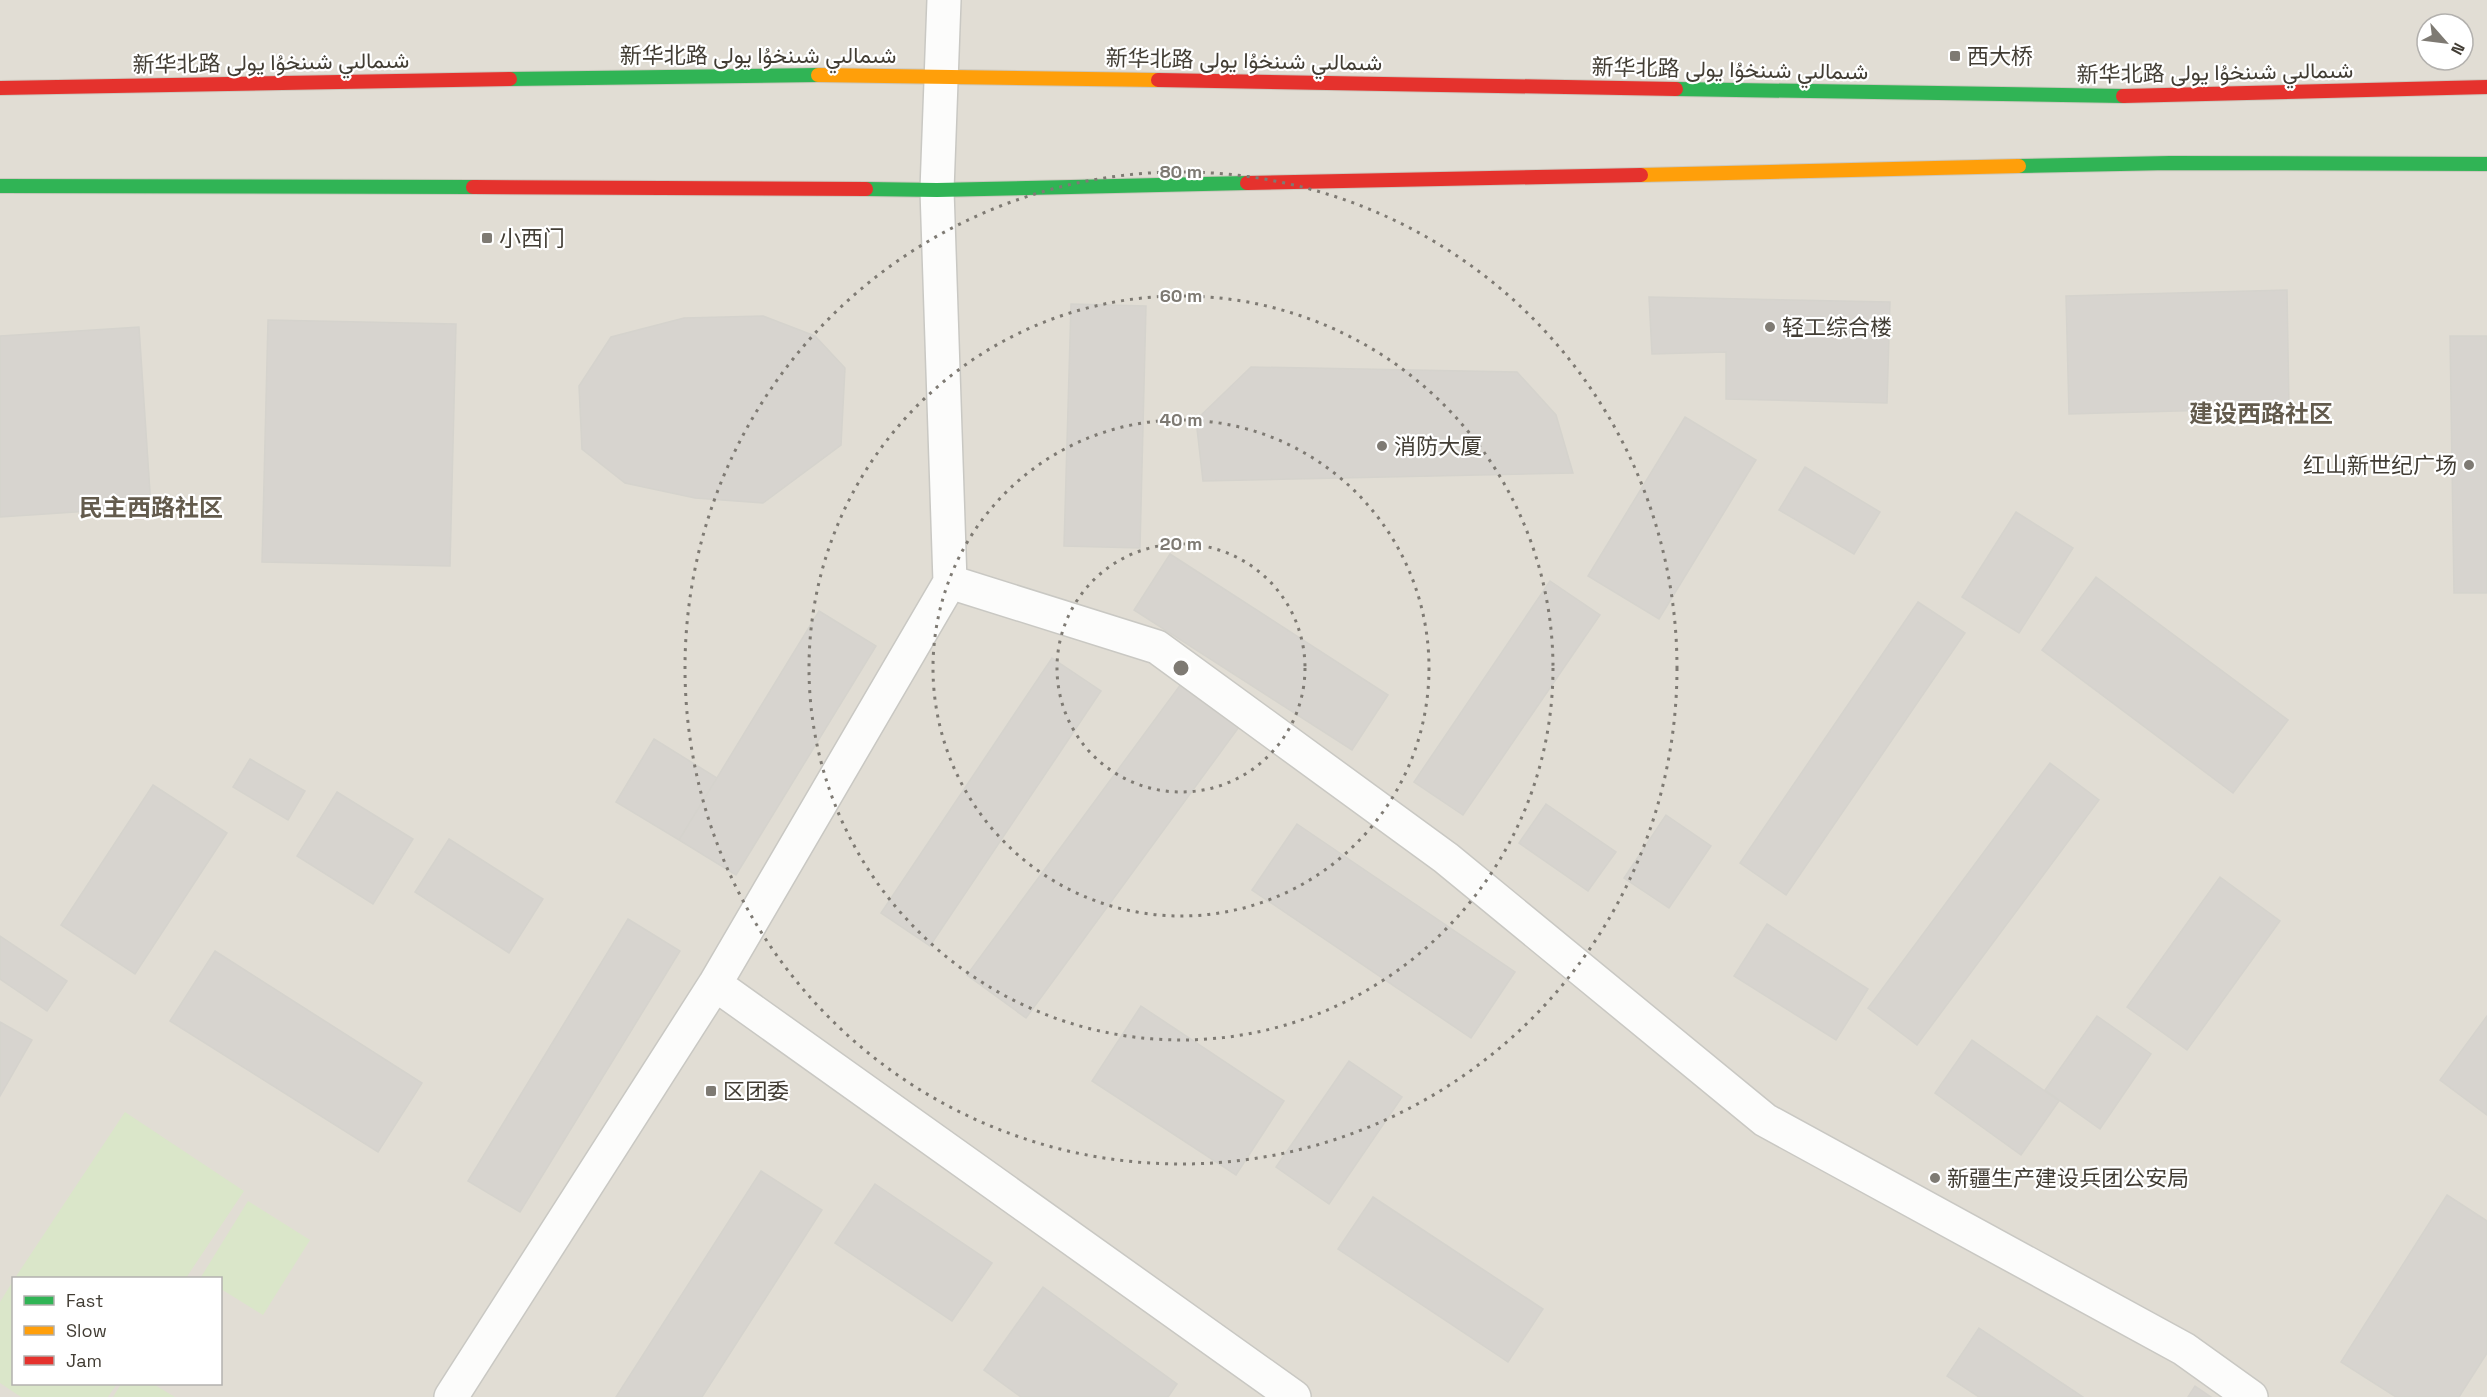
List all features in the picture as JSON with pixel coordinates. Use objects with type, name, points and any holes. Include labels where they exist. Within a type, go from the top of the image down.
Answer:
[{"type":"main road","name":"新华北路 شىمالىي شىنخۇا يولى","points":[[0,88],[767,74],[2117,96],[2487,87]]},
{"type":"main road","points":[[0,186],[762,187],[936,190],[2158,163],[2487,164]]},
{"type":"street","points":[[451,1397],[715,984],[950,582],[936,190],[944,0]]},
{"type":"street","points":[[950,582],[1157,648],[1446,858],[1765,1120],[2184,1349],[2251,1397]]},
{"type":"street","points":[[715,984],[1294,1397]]},
{"type":"shaded area","points":[[0,0],[2487,0],[2487,1397],[0,1397]]},
{"type":"green space","points":[[125,1112],[244,1191],[187,1277],[16,1277]]},
{"type":"green space","points":[[248,1201],[310,1240],[263,1315],[222,1290],[222,1277],[201,1277]]},
{"type":"green space","points":[[12,1283],[12,1385],[116,1385],[108,1397],[21,1397],[0,1383],[0,1302]]},
{"type":"green space","points":[[120,1385],[155,1385],[175,1397],[113,1397]]},
{"type":"building","points":[[2287,290],[2289,408],[2069,414],[2066,296]]},
{"type":"building","name":"轻工综合楼","points":[[1649,297],[1890,302],[1887,403],[1726,399],[1726,352],[1652,354]]},
{"type":"building","points":[[1071,304],[1146,306],[1140,548],[1064,546]]},
{"type":"building","points":[[763,316],[815,336],[845,368],[841,445],[763,503],[695,498],[625,483],[582,449],[579,386],[611,337],[684,318]]},
{"type":"building","points":[[268,320],[456,324],[450,566],[262,562]]},
{"type":"building","points":[[139,327],[151,507],[0,517],[0,336]]},
{"type":"building","name":"红山新世纪广场","points":[[2450,336],[2487,336],[2487,593],[2454,593]]},
{"type":"building","name":"消防大厦","points":[[1251,367],[1517,372],[1556,415],[1573,473],[1203,481],[1196,420]]},
{"type":"building","points":[[1685,417],[1756,460],[1659,619],[1588,576]]},
{"type":"building","points":[[1805,467],[1880,512],[1854,554],[1779,510]]},
{"type":"building","points":[[2016,512],[2073,548],[2019,633],[1962,597]]},
{"type":"building","points":[[1170,554],[1388,695],[1352,750],[1134,610]]},
{"type":"building","points":[[2096,577],[2288,720],[2233,793],[2042,650]]},
{"type":"building","points":[[1550,581],[1600,615],[1463,815],[1414,782]]},
{"type":"building","points":[[1918,602],[1965,633],[1786,895],[1740,863]]},
{"type":"building","points":[[819,611],[876,646],[736,875],[679,840]]},
{"type":"building","points":[[1052,658],[1101,691],[930,946],[881,913]]},
{"type":"building","points":[[1181,684],[1239,727],[1026,1018],[967,975]]},
{"type":"building","points":[[654,739],[717,778],[679,840],[616,802]]},
{"type":"building","points":[[250,759],[305,791],[288,820],[233,787]]},
{"type":"building","points":[[2050,763],[2099,800],[1917,1045],[1868,1008]]},
{"type":"building","points":[[153,785],[227,833],[135,974],[61,925]]},
{"type":"building","points":[[337,792],[413,839],[373,904],[297,856]]},
{"type":"building","points":[[1546,804],[1616,852],[1588,891],[1519,843]]},
{"type":"building","points":[[1666,815],[1711,846],[1669,908],[1624,878]]},
{"type":"building","points":[[1297,824],[1515,972],[1471,1038],[1252,890]]},
{"type":"building","points":[[449,839],[543,899],[509,953],[415,892]]},
{"type":"building","points":[[2220,877],[2280,921],[2187,1050],[2127,1007]]},
{"type":"building","points":[[628,919],[680,951],[520,1212],[468,1181]]},
{"type":"building","points":[[1767,924],[1868,989],[1836,1040],[1734,976]]},
{"type":"building","points":[[0,936],[67,981],[47,1011],[0,979]]},
{"type":"building","points":[[215,951],[422,1083],[378,1152],[170,1021]]},
{"type":"building","points":[[1141,1006],[1284,1101],[1236,1175],[1092,1081]]},
{"type":"building","points":[[2097,1016],[2151,1054],[2100,1129],[2045,1090]]},
{"type":"building","points":[[2487,1016],[2487,1115],[2440,1080]]},
{"type":"building","points":[[0,1022],[32,1040],[0,1096]]},
{"type":"building","points":[[1972,1040],[2059,1101],[2021,1155],[1935,1093]]},
{"type":"building","points":[[1349,1061],[1402,1097],[1329,1204],[1276,1167]]},
{"type":"building","points":[[761,1171],[822,1210],[702,1397],[616,1397]]},
{"type":"building","points":[[875,1184],[992,1263],[952,1321],[835,1243]]},
{"type":"building","points":[[2447,1195],[2487,1221],[2487,1353],[2459,1397],[2396,1397],[2341,1362]]},
{"type":"building","points":[[1373,1197],[1543,1309],[1508,1362],[1338,1249]]},
{"type":"building","points":[[1043,1287],[1177,1384],[1168,1397],[1021,1397],[984,1370]]},
{"type":"building","points":[[1979,1328],[2083,1397],[1979,1397],[1947,1376]]},
{"type":"building","points":[[2195,1386],[2211,1397],[2188,1397]]},
{"type":"traffic: fast","points":[[510,79],[818,75]]},
{"type":"traffic: fast","points":[[1676,89],[2123,96]]},
{"type":"traffic: fast","points":[[2019,166],[2170,163],[2487,164]]},
{"type":"traffic: fast","points":[[866,189],[937,190],[1247,183]]},
{"type":"traffic: fast","points":[[0,186],[473,187]]},
{"type":"traffic: slow","points":[[818,75],[1158,80]]},
{"type":"traffic: slow","points":[[1641,175],[2019,166]]},
{"type":"traffic: jam","points":[[0,88],[510,79]]},
{"type":"traffic: jam","points":[[1158,80],[1676,89]]},
{"type":"traffic: jam","points":[[2123,96],[2487,87]]},
{"type":"traffic: jam","points":[[1247,183],[1641,175]]},
{"type":"traffic: jam","points":[[473,187],[866,189]]},
{"type":"place","name":"西大桥","points":[[1955,56]]},
{"type":"place","name":"小西门","points":[[487,238]]},
{"type":"place","name":"轻工综合楼","points":[[1770,327]]},
{"type":"place","name":"消防大厦","points":[[1382,446]]},
{"type":"place","name":"红山新世纪广场","points":[[2469,465]]},
{"type":"place","name":"区团委","points":[[711,1091]]},
{"type":"place","name":"新疆生产建设兵团公安局","points":[[1935,1178]]},
{"type":"district","name":"建设西路社区","points":[[2261,413]]},
{"type":"district","name":"民主西路社区","points":[[151,507]]}]
